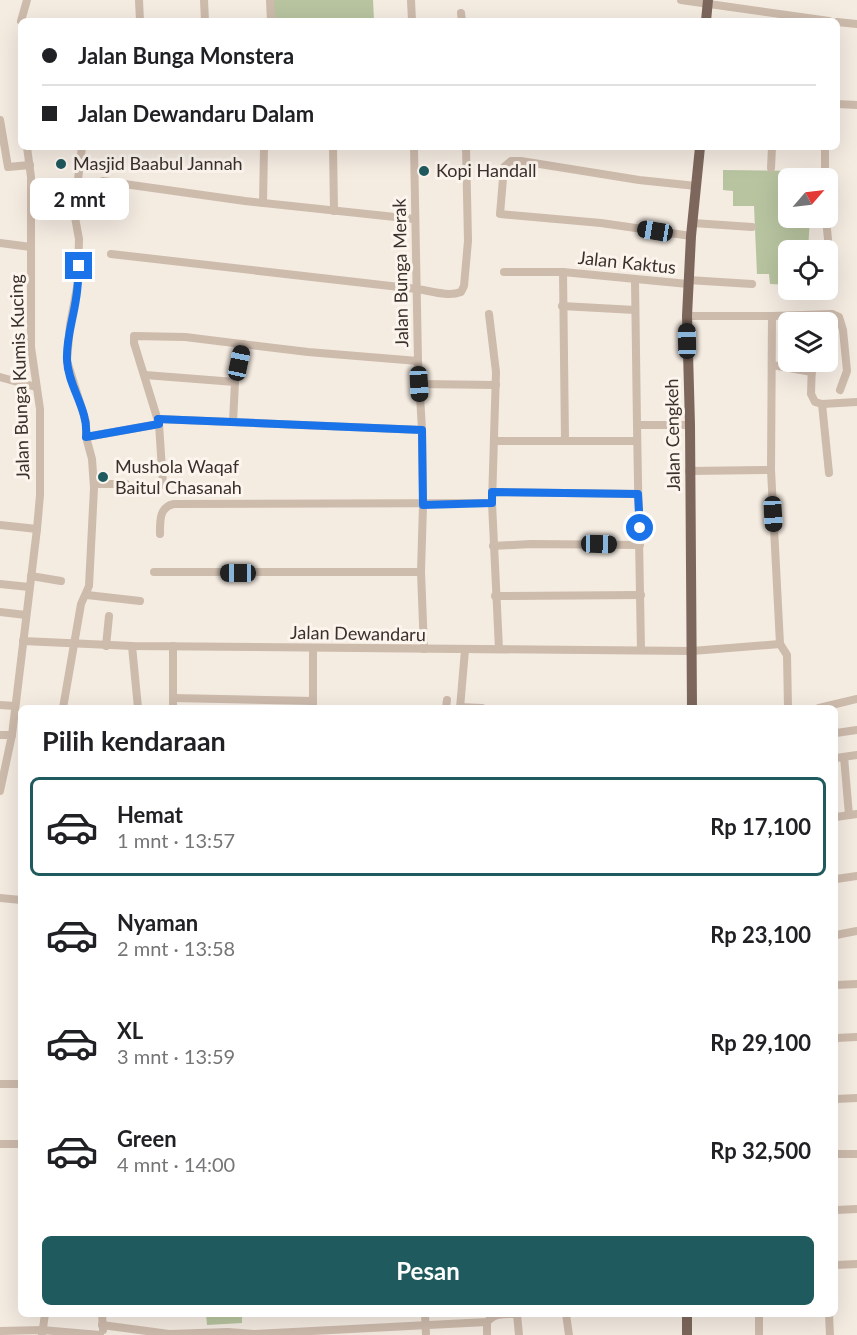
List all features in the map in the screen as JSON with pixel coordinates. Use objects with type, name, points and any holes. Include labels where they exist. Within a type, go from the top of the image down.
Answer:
[{"type":"main road","points":[[706,18],[708,2]]},
{"type":"main road","name":"Jalan Cengkeh","points":[[692,705],[687,316],[691,236],[700,150]]},
{"type":"main road","points":[[686,1335],[687,1317]]},
{"type":"street","points":[[22,18],[27,0]]},
{"type":"street","points":[[139,0],[140,18]]},
{"type":"street","points":[[204,0],[205,18]]},
{"type":"street","points":[[270,0],[271,18]]},
{"type":"street","points":[[411,0],[412,18]]},
{"type":"street","points":[[681,0],[708,2],[775,17]]},
{"type":"street","points":[[840,22],[857,24]]},
{"type":"street","points":[[840,104],[857,105]]},
{"type":"street","points":[[0,120],[8,167],[30,165]]},
{"type":"street","name":"Jalan Bunga Kumis Kucing","points":[[0,787],[12,735],[38,529],[40,495],[40,409],[31,347],[30,165],[28,150]]},
{"type":"street","points":[[63,705],[81,604],[87,596],[89,586],[94,484],[82,405],[67,361],[70,325],[78,282],[79,239],[74,212],[82,150]]},
{"type":"street","points":[[263,203],[264,150]]},
{"type":"street","points":[[333,150],[334,211]]},
{"type":"street","name":"Jalan Bunga Merak","points":[[414,150],[418,361],[422,430],[421,572],[424,649]]},
{"type":"street","points":[[111,254],[458,294],[463,290],[468,241],[466,150]]},
{"type":"street","points":[[771,168],[772,150]]},
{"type":"street","points":[[825,150],[825,168]]},
{"type":"street","points":[[691,236],[601,223],[500,214],[504,166],[511,161],[521,161],[639,180],[696,186]]},
{"type":"street","points":[[103,181],[263,203],[414,219]]},
{"type":"street","points":[[693,223],[752,227]]},
{"type":"street","points":[[0,243],[31,247]]},
{"type":"street","name":"Jalan Kaktus","points":[[504,272],[563,272],[635,280],[752,284]]},
{"type":"street","points":[[563,272],[565,441]]},
{"type":"street","points":[[635,280],[641,650]]},
{"type":"street","points":[[562,306],[635,310]]},
{"type":"street","points":[[489,314],[495,348],[492,503],[499,649]]},
{"type":"street","points":[[687,316],[778,316]]},
{"type":"street","points":[[772,316],[771,470],[780,644],[787,655],[788,705]]},
{"type":"street","points":[[838,318],[841,321],[847,371],[840,390]]},
{"type":"street","points":[[164,485],[159,422],[134,343],[135,335],[185,337],[308,352],[418,361]]},
{"type":"street","points":[[233,422],[235,382],[243,344]]},
{"type":"street","points":[[772,365],[778,366]]},
{"type":"street","points":[[812,372],[813,399],[818,403],[857,402]]},
{"type":"street","points":[[145,375],[235,382]]},
{"type":"street","points":[[0,377],[36,387]]},
{"type":"street","points":[[419,384],[496,385]]},
{"type":"street","points":[[826,403],[829,473]]},
{"type":"street","points":[[86,437],[159,422],[233,422],[422,430]]},
{"type":"street","points":[[637,425],[690,425]]},
{"type":"street","points":[[494,441],[637,441]]},
{"type":"street","points":[[689,471],[771,470]]},
{"type":"street","points":[[94,484],[126,484]]},
{"type":"street","points":[[492,492],[638,494]]},
{"type":"street","points":[[160,534],[161,513],[167,506],[174,504],[492,503]]},
{"type":"street","points":[[0,525],[38,529]]},
{"type":"street","points":[[494,546],[640,545]]},
{"type":"street","points":[[154,573],[421,572]]},
{"type":"street","points":[[31,576],[61,581]]},
{"type":"street","points":[[0,584],[29,587]]},
{"type":"street","points":[[495,596],[641,595]]},
{"type":"street","points":[[87,596],[140,601]]},
{"type":"street","points":[[0,612],[26,615]]},
{"type":"street","points":[[106,646],[108,616]]},
{"type":"street","name":"Jalan Dewandaru","points":[[23,640],[106,646],[465,650],[692,651],[780,644]]},
{"type":"street","points":[[132,646],[138,705]]},
{"type":"street","points":[[173,646],[173,705]]},
{"type":"street","points":[[173,698],[313,704],[313,648]]},
{"type":"street","points":[[460,705],[465,650]]},
{"type":"street","points":[[832,705],[857,699]]},
{"type":"street","points":[[0,705],[15,706]]},
{"type":"street","points":[[838,733],[857,730]]},
{"type":"street","points":[[0,735],[12,735]]},
{"type":"street","points":[[838,817],[853,815],[840,758],[857,756]]},
{"type":"street","points":[[838,879],[857,876]]},
{"type":"street","points":[[0,898],[18,900]]},
{"type":"street","points":[[838,935],[857,931]]},
{"type":"street","points":[[838,985],[857,984]]},
{"type":"street","points":[[838,1038],[857,1037]]},
{"type":"street","points":[[0,1084],[18,1084]]},
{"type":"street","points":[[838,1099],[857,1098]]},
{"type":"street","points":[[0,1144],[18,1144]]},
{"type":"street","points":[[838,1154],[857,1154]]},
{"type":"street","points":[[838,1210],[857,1209]]},
{"type":"street","points":[[838,1265],[857,1264]]},
{"type":"street","points":[[42,1332],[44,1317]]},
{"type":"street","points":[[0,1331],[101,1335],[102,1317]]},
{"type":"street","points":[[102,1325],[152,1333],[281,1334],[426,1331],[487,1322],[492,1317]]},
{"type":"street","points":[[517,1317],[519,1335]]},
{"type":"street","points":[[566,1317],[569,1335]]},
{"type":"street","points":[[759,1317],[759,1335]]},
{"type":"street","points":[[828,1317],[830,1335]]},
{"type":"street","points":[[487,1322],[487,1335]]},
{"type":"green space","points":[[267,0],[373,0],[374,18],[268,18]]},
{"type":"green space","points":[[723,170],[778,171],[778,228],[809,228],[809,240],[778,240],[778,284],[770,284],[769,274],[757,274],[754,206],[733,206],[733,191],[723,190]]},
{"type":"green space","points":[[206,1317],[242,1317],[242,1323],[207,1325]]},
{"type":"place","name":"Masjid Baabul Jannah","points":[[61,164]]},
{"type":"place","name":"Kopi Handall","points":[[424,171]]},
{"type":"place","name":"Mushola Waqaf Baitul Chasanah","points":[[103,477]]},
{"type":"route","points":[[79,266],[67,361],[82,405],[87,428],[86,437],[159,424],[158,419],[422,430],[423,505],[492,503],[492,492],[638,494],[640,528]]}]
